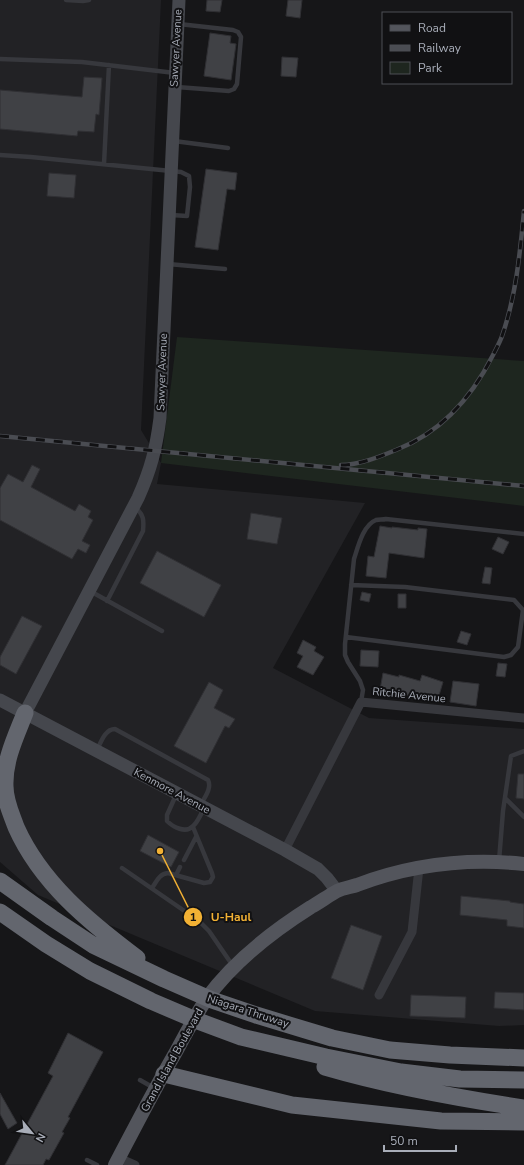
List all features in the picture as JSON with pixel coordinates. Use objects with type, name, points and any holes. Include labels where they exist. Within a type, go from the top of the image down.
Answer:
[{"type":"highway","points":[[25,713],[9,754],[5,786],[8,807],[20,836],[38,865],[68,902],[103,932],[164,979]]},
{"type":"highway","name":"Niagara Thruway","points":[[0,881],[93,945],[212,1000],[256,1015],[332,1038],[390,1050],[450,1055],[524,1058]]},
{"type":"highway","points":[[0,912],[46,944],[84,967],[151,1001],[289,1057],[350,1074],[430,1092],[524,1108]]},
{"type":"highway","points":[[241,1037],[326,1057],[400,1072],[460,1079],[524,1080]]},
{"type":"highway","points":[[164,1074],[292,1105],[441,1121],[524,1122]]},
{"type":"main road","name":"Grand Island Boulevard","points":[[117,1162],[200,1008],[215,988],[234,968],[282,926],[337,891],[390,874],[419,868],[458,864],[498,862],[524,864]]},
{"type":"street","name":"Sawyer Avenue","points":[[25,713],[134,506],[148,476],[152,462],[160,418],[170,171],[179,0]]},
{"type":"street","name":"Kenmore Avenue","points":[[0,700],[285,850],[318,869],[337,891]]},
{"type":"street","name":"Ritchie Avenue","points":[[285,850],[361,702],[524,718]]},
{"type":"street","points":[[379,995],[412,932],[419,868]]},
{"type":"street","points":[[117,1162],[135,1165]]},
{"type":"lane","points":[[66,0],[89,0]]},
{"type":"lane","points":[[174,87],[229,92],[234,89],[237,84],[241,37],[238,32],[232,30],[178,24]]},
{"type":"lane","points":[[0,59],[82,62],[175,73]]},
{"type":"lane","points":[[104,164],[109,65]]},
{"type":"lane","points":[[172,141],[228,148]]},
{"type":"lane","points":[[0,155],[181,172],[189,176],[190,187],[187,216],[168,215]]},
{"type":"lane","points":[[166,264],[225,269]]},
{"type":"lane","points":[[108,601],[143,531],[144,520],[142,514],[134,506]]},
{"type":"lane","points":[[361,702],[363,690],[360,681],[345,655],[354,559],[358,546],[367,528],[375,520],[386,519],[524,534]]},
{"type":"lane","points":[[346,637],[504,657],[511,655],[518,648],[523,610],[514,600],[405,587],[351,585]]},
{"type":"lane","points":[[90,591],[162,631]]},
{"type":"lane","points":[[96,751],[107,732],[110,729],[115,729],[208,780],[210,788],[193,827],[187,830],[180,829],[167,821],[167,815],[177,793]]},
{"type":"lane","points":[[498,862],[511,756],[524,751]]},
{"type":"lane","points":[[505,798],[524,818]]},
{"type":"lane","points":[[152,888],[162,874],[168,873],[204,883],[212,880],[212,873],[193,827]]},
{"type":"lane","points":[[184,860],[196,837]]},
{"type":"lane","points":[[176,875],[180,867]]},
{"type":"lane","points":[[122,868],[199,921],[208,931],[234,968]]},
{"type":"lane","points":[[140,1080],[156,1088]]},
{"type":"lane","points":[[88,1160],[97,1165]]},
{"type":"shaded area","points":[[0,0],[161,0],[141,430],[161,463],[157,484],[365,503],[273,668],[369,718],[524,729],[524,1025],[499,1026],[315,1011],[38,895],[0,862]]},
{"type":"green space","points":[[177,337],[524,361],[524,506],[161,463]]},
{"type":"building","points":[[207,0],[222,0],[220,12],[206,11]]},
{"type":"building","points":[[288,0],[302,0],[300,18],[286,16]]},
{"type":"building","points":[[210,33],[231,36],[230,43],[236,44],[231,80],[204,76]]},
{"type":"building","points":[[282,57],[298,58],[296,77],[281,76]]},
{"type":"building","points":[[84,77],[102,78],[99,115],[96,114],[94,132],[78,131],[77,136],[0,129],[0,90],[82,97]]},
{"type":"building","points":[[206,169],[237,173],[235,190],[227,189],[218,250],[195,247]]},
{"type":"building","points":[[49,173],[76,175],[74,198],[47,196]]},
{"type":"building","points":[[32,465],[40,469],[31,487],[75,511],[79,504],[91,511],[88,517],[93,520],[82,541],[90,545],[86,553],[78,549],[72,559],[0,520],[0,488],[8,474],[23,482]]},
{"type":"building","points":[[251,513],[282,518],[277,544],[247,539]]},
{"type":"building","points":[[380,526],[418,530],[418,528],[427,529],[424,558],[389,553],[386,578],[366,576],[368,556],[374,557]]},
{"type":"building","points":[[498,537],[509,542],[503,554],[492,549]]},
{"type":"building","points":[[157,551],[221,585],[204,617],[140,583]]},
{"type":"building","points":[[485,567],[492,568],[490,584],[482,583]]},
{"type":"building","points":[[362,592],[371,594],[369,602],[360,600]]},
{"type":"building","points":[[398,594],[406,594],[406,608],[398,608]]},
{"type":"building","points":[[22,616],[42,626],[16,674],[0,665],[0,657]]},
{"type":"building","points":[[461,631],[471,634],[467,645],[457,642]]},
{"type":"building","points":[[303,640],[316,647],[314,651],[324,657],[313,675],[297,667],[303,656],[297,653]]},
{"type":"building","points":[[361,650],[379,651],[378,667],[360,666]]},
{"type":"building","points":[[498,663],[507,664],[505,677],[496,676]]},
{"type":"building","points":[[383,673],[399,677],[399,675],[420,681],[422,675],[443,682],[437,702],[421,697],[420,700],[405,695],[380,690]]},
{"type":"building","points":[[453,681],[479,684],[476,706],[450,702]]},
{"type":"building","points":[[209,682],[223,690],[214,708],[235,719],[229,728],[225,726],[206,763],[174,746]]},
{"type":"building","points":[[518,774],[524,774],[524,799],[516,798]]},
{"type":"building","points":[[148,835],[179,852],[171,867],[140,851]]},
{"type":"building","points":[[461,896],[510,901],[524,904],[524,928],[507,926],[507,920],[460,915]]},
{"type":"building","points":[[351,925],[382,936],[363,990],[331,978]]},
{"type":"building","points":[[495,992],[524,993],[524,1010],[494,1008]]},
{"type":"building","points":[[411,995],[466,997],[465,1018],[410,1016]]},
{"type":"building","points":[[68,1033],[103,1052],[68,1117],[70,1118],[62,1132],[64,1133],[49,1160],[46,1159],[43,1165],[5,1165],[53,1076],[48,1073]]},
{"type":"building","points":[[0,1093],[17,1123],[8,1129],[0,1114]]},
{"type":"railway","points":[[341,465],[355,464],[369,460],[412,443],[440,424],[465,399],[485,370],[498,346],[507,321],[517,274],[524,211]]},
{"type":"railway","points":[[0,436],[524,486]]},
{"type":"place","name":"U-Haul","points":[[160,851]]}]
